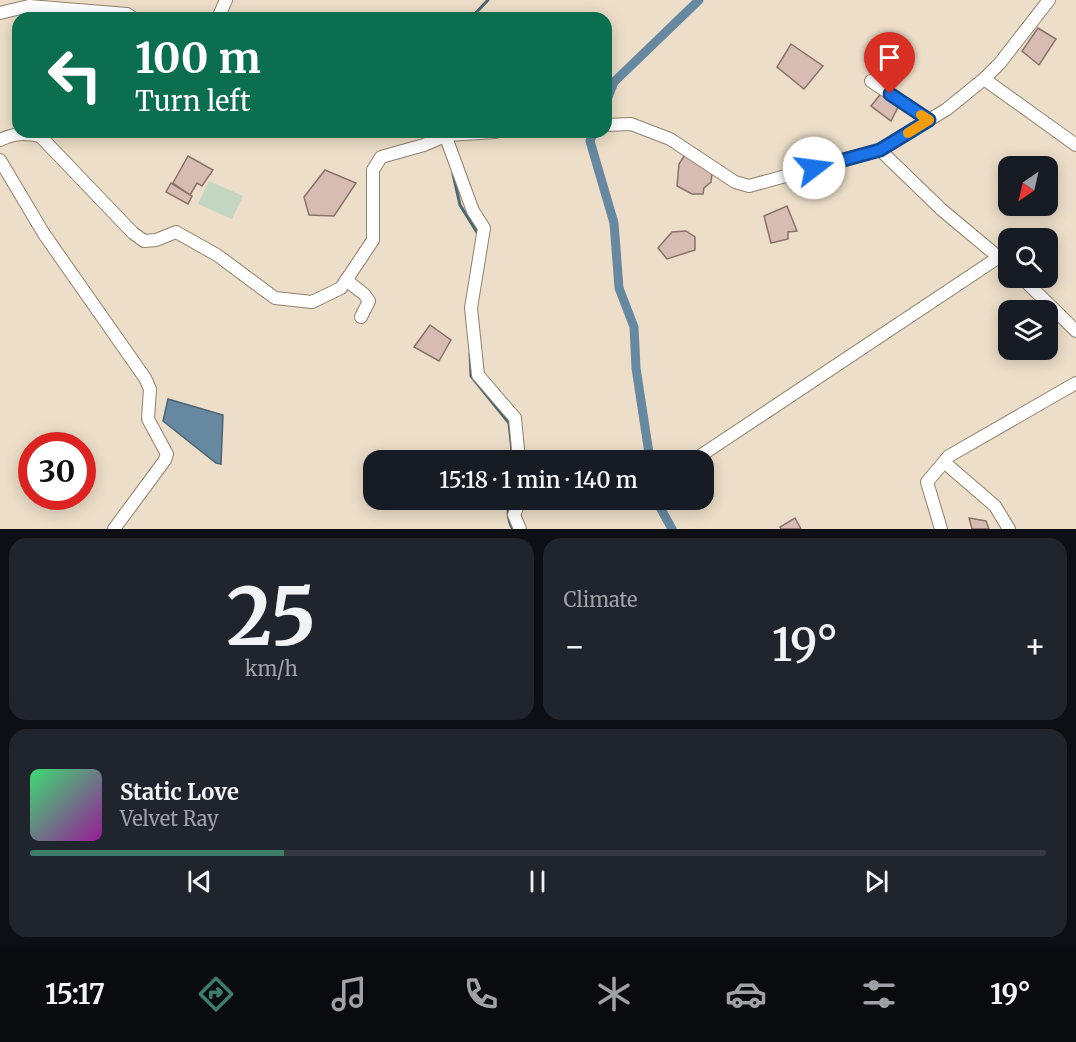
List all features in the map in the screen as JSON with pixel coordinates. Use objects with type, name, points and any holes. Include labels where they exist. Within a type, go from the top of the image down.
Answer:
[{"type":"street","points":[[612,125],[631,124],[670,139],[735,182],[749,186],[880,150],[947,110],[984,79],[1000,63],[1049,0]]},
{"type":"street","points":[[0,13],[29,6],[102,12]]},
{"type":"street","points":[[984,79],[1076,145]]},
{"type":"street","points":[[871,81],[929,120]]},
{"type":"street","points":[[42,138],[133,233],[144,241],[156,240],[176,232],[217,255],[275,298],[312,302],[341,288],[373,240],[373,170],[381,157],[424,145],[436,138]]},
{"type":"street","points":[[447,138],[473,211],[484,228],[471,308],[478,375],[515,418],[518,450]]},
{"type":"street","points":[[880,150],[942,210],[998,256]]},
{"type":"street","points":[[0,160],[44,234],[145,378],[150,389],[148,419],[167,454],[165,460],[114,529]]},
{"type":"street","points":[[710,450],[998,265]]},
{"type":"street","points":[[346,280],[369,301],[361,316]]},
{"type":"street","points":[[1032,288],[1076,331]]},
{"type":"street","points":[[941,529],[927,482],[949,456],[1076,383]]},
{"type":"street","points":[[944,462],[995,506],[1009,529]]},
{"type":"street","points":[[516,510],[514,515],[520,529]]},
{"type":"green space","points":[[209,181],[243,196],[232,219],[198,204]]},
{"type":"water","points":[[168,399],[223,415],[221,464],[216,463],[163,421]]},
{"type":"building","points":[[1038,28],[1056,39],[1039,65],[1022,51]]},
{"type":"building","points":[[791,44],[823,66],[804,89],[777,67]]},
{"type":"building","points":[[883,91],[901,101],[891,121],[871,106]]},
{"type":"building","points":[[686,153],[712,173],[711,182],[704,188],[703,194],[692,194],[677,186],[679,164]]},
{"type":"building","points":[[188,156],[213,170],[202,186],[197,183],[190,195],[173,183]]},
{"type":"building","points":[[325,170],[356,183],[334,216],[309,215],[304,197]]},
{"type":"building","points":[[171,183],[192,196],[188,204],[166,192]]},
{"type":"building","points":[[787,206],[797,231],[788,232],[788,239],[771,243],[764,216]]},
{"type":"building","points":[[686,231],[695,237],[695,250],[667,259],[658,248],[672,232]]},
{"type":"building","points":[[430,325],[451,340],[439,361],[414,347]]},
{"type":"building","points":[[795,518],[801,529],[781,529],[780,527]]},
{"type":"building","points":[[969,518],[986,521],[989,529],[972,529]]},
{"type":"waterway","points":[[477,12],[488,0]]},
{"type":"waterway","points":[[612,87],[614,82],[699,0]]},
{"type":"waterway","points":[[591,138],[590,141],[614,223],[619,288],[634,327],[636,368],[648,450]]},
{"type":"waterway","points":[[453,174],[460,205],[478,234]]},
{"type":"waterway","points":[[470,353],[471,376],[509,423],[512,450]]},
{"type":"waterway","points":[[509,510],[513,529]]},
{"type":"waterway","points":[[662,510],[672,529]]},
{"type":"slow traffic","points":[[908,133],[929,120],[921,115]]},
{"type":"route","points":[[814,168],[880,150],[929,120],[890,94]]}]
